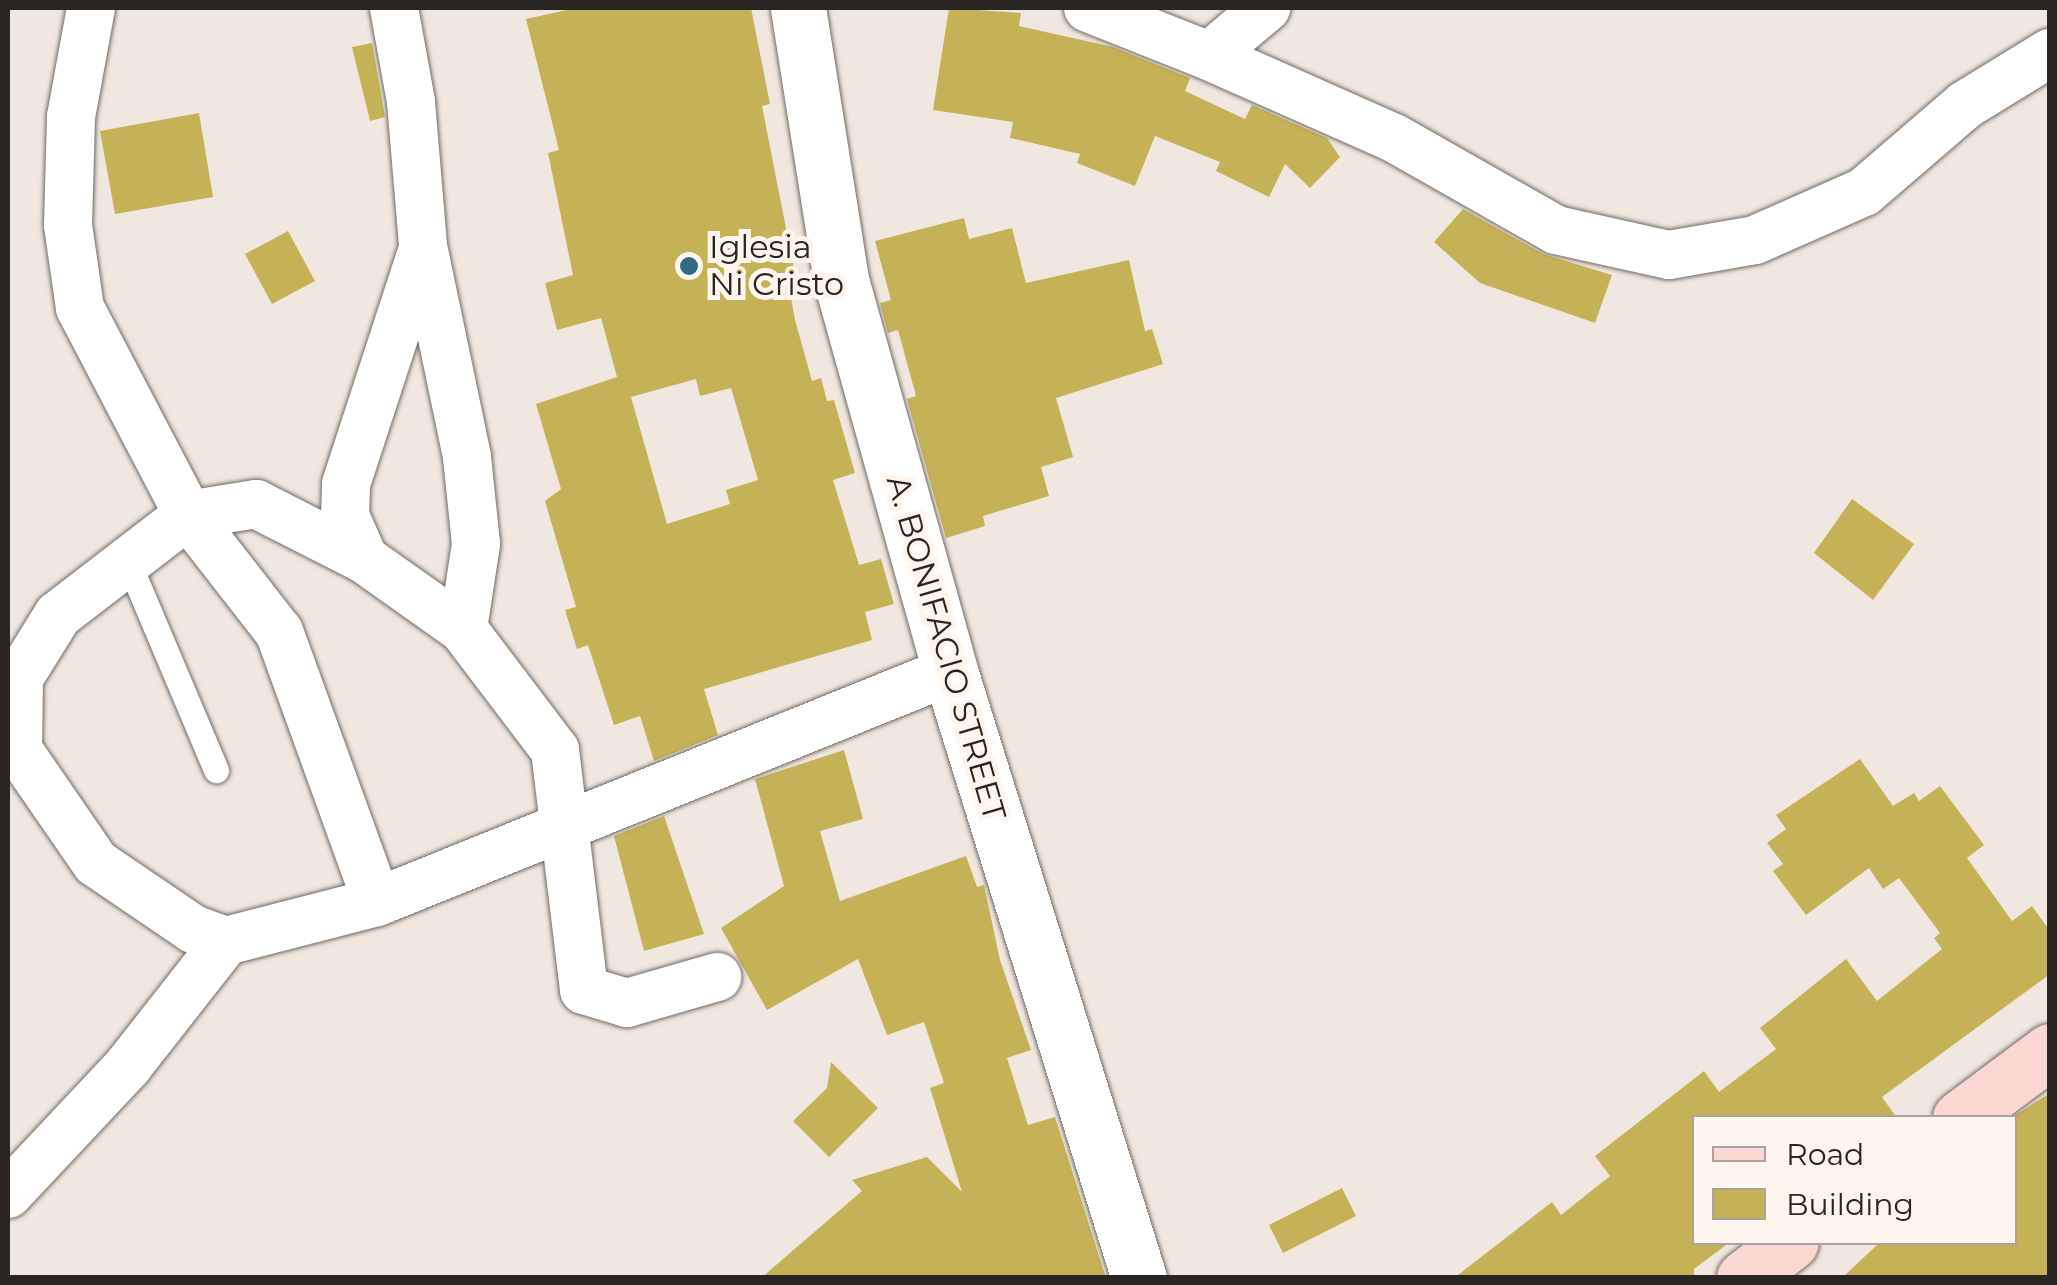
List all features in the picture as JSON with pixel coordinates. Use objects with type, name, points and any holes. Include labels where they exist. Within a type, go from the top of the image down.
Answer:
[{"type":"main road","points":[[1964,1115],[2050,1051]]},
{"type":"main road","points":[[1744,1278],[1787,1245]]},
{"type":"street","points":[[91,8],[70,135],[68,225],[80,308],[188,515],[279,632],[377,902]]},
{"type":"street","points":[[394,8],[411,102],[423,246],[469,474],[476,544],[463,629]]},
{"type":"street","name":"A. BONIFACIO STREET","points":[[798,8],[841,280],[950,671],[1139,1278]]},
{"type":"street","points":[[1088,8],[1394,138],[1556,230],[1670,255],[1755,240],[1864,192],[1965,105],[2050,53]]},
{"type":"street","points":[[1208,56],[1266,8]]},
{"type":"street","points":[[364,559],[345,516],[346,484],[423,246]]},
{"type":"street","points":[[716,977],[627,1003],[584,990],[568,829],[555,750],[463,629],[364,559],[256,504],[188,515],[58,615],[19,678],[18,750],[96,862],[193,929],[226,941],[377,902],[568,829],[950,671]]},
{"type":"street","points":[[8,1194],[128,1066],[226,941]]},
{"type":"lane","points":[[128,564],[216,770]]},
{"type":"building","points":[[576,8],[751,8],[770,104],[762,106],[795,274],[787,276],[795,320],[812,381],[821,378],[827,401],[834,400],[855,473],[833,480],[859,565],[881,559],[894,604],[865,612],[872,640],[704,689],[718,735],[654,761],[640,716],[614,725],[588,645],[577,649],[565,610],[576,607],[545,501],[561,489],[536,404],[617,377],[601,318],[557,330],[545,283],[573,275],[548,153],[559,150],[526,19]],"holes":[[[696,379],[700,396],[731,388],[758,480],[726,490],[730,504],[667,524],[631,397]]]},
{"type":"building","points":[[949,8],[1021,13],[1019,26],[1113,47],[1190,78],[1185,91],[1245,119],[1252,105],[1327,138],[1340,157],[1310,188],[1285,164],[1269,197],[1216,171],[1220,162],[1155,136],[1135,186],[1077,163],[1080,154],[1010,138],[1013,122],[933,110]]},
{"type":"building","points":[[372,43],[385,117],[370,121],[352,47]]},
{"type":"building","points":[[199,113],[213,197],[115,214],[100,131]]},
{"type":"building","points":[[1463,209],[1543,254],[1612,275],[1595,323],[1480,283],[1434,242]]},
{"type":"building","points":[[964,218],[969,239],[1012,228],[1026,283],[1129,260],[1145,331],[1152,329],[1163,364],[1056,398],[1073,457],[1041,467],[1049,496],[983,516],[985,526],[946,538],[907,399],[916,396],[898,330],[888,333],[880,303],[891,300],[875,241]]},
{"type":"building","points":[[288,231],[315,281],[272,304],[245,254]]},
{"type":"building","points":[[1852,499],[1914,544],[1873,600],[1814,553]]},
{"type":"building","points":[[844,750],[863,819],[820,831],[840,901],[966,856],[977,887],[984,885],[1000,960],[1031,1050],[1007,1058],[1028,1125],[1055,1117],[1106,1278],[761,1278],[862,1191],[852,1180],[927,1157],[962,1192],[930,1088],[944,1083],[924,1022],[887,1035],[858,959],[767,1010],[721,928],[784,886],[755,779]]},
{"type":"building","points":[[1860,759],[1893,806],[1914,793],[1919,801],[1940,786],[1984,845],[1967,858],[2012,921],[2032,906],[2050,931],[2050,974],[1882,1097],[1895,1115],[1692,1115],[1692,1245],[1726,1245],[1694,1269],[1694,1278],[1454,1278],[1552,1202],[1561,1215],[1610,1176],[1595,1156],[1704,1071],[1719,1092],[1776,1049],[1760,1028],[1846,959],[1877,1001],[1942,949],[1934,938],[1940,933],[1899,878],[1883,889],[1869,868],[1806,915],[1773,871],[1783,864],[1767,843],[1786,829],[1776,815]]},
{"type":"building","points":[[664,816],[704,934],[644,951],[614,836]]},
{"type":"building","points":[[831,1062],[878,1108],[829,1157],[793,1121],[827,1088]]},
{"type":"building","points":[[2050,1093],[2050,1278],[1842,1278],[1877,1245],[2017,1245],[2016,1115]]},
{"type":"building","points":[[1342,1188],[1356,1216],[1283,1253],[1269,1225]]},
{"type":"place","name":"Iglesia Ni Cristo","points":[[689,266]]}]
